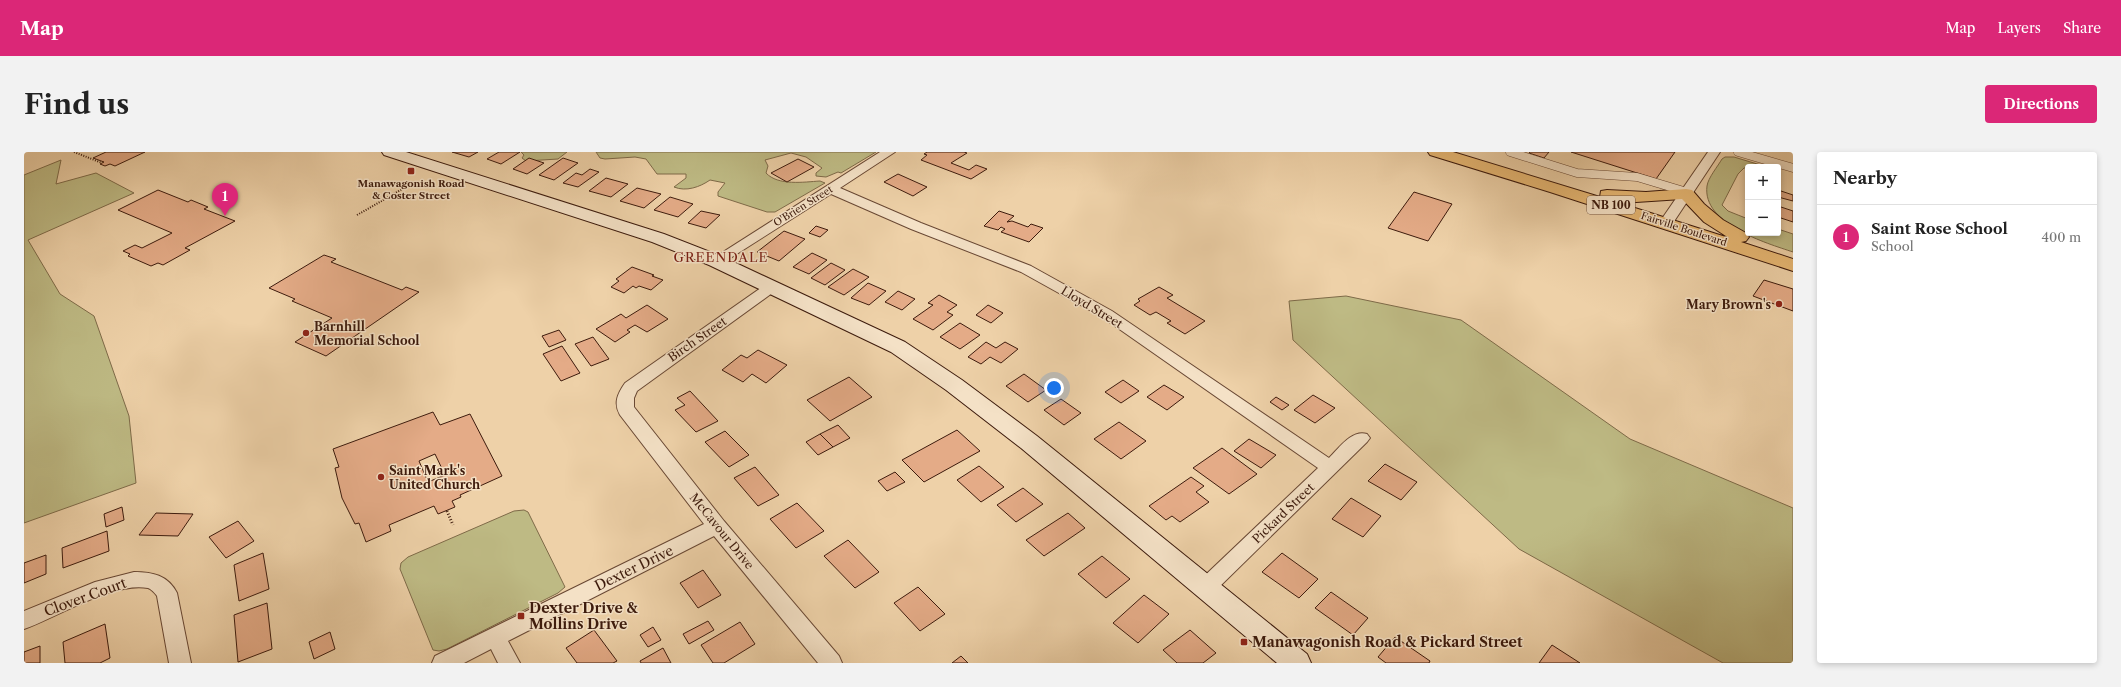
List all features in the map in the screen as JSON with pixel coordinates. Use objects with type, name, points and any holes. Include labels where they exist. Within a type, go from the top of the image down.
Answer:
[{"type":"main road","name":"Fairville Boulevard","points":[[1436,152],[1666,222],[1793,265]]},
{"type":"main road","points":[[397,153],[658,238],[716,261],[770,288],[898,347],[954,385],[1029,442],[1204,588],[1297,663]]},
{"type":"main road","points":[[1556,188],[1621,197],[1686,193],[1697,209],[1722,228],[1793,265]]},
{"type":"street","name":"O'Brien Street","points":[[716,261],[889,152]]},
{"type":"street","points":[[1666,222],[1714,152]]},
{"type":"street","name":"Lloyd Street","points":[[831,189],[916,226],[1026,269],[1107,314],[1331,468]]},
{"type":"street","name":"Birch Street","points":[[626,394],[641,379],[770,288]]},
{"type":"street","name":"McCavour Drive","points":[[626,394],[624,403],[626,411],[717,526],[831,663]]},
{"type":"street","name":"Pickard Street","points":[[1204,588],[1361,438]]},
{"type":"street","name":"Dexter Drive","points":[[443,663],[717,526]]},
{"type":"street","name":"Clover Court","points":[[24,620],[112,585],[133,580],[148,580],[161,585],[167,593],[180,663]]},
{"type":"street","points":[[495,637],[509,663]]},
{"type":"lane","points":[[1510,152],[1577,173],[1637,177],[1686,193]]},
{"type":"lane","points":[[1738,152],[1793,168]]},
{"type":"path","points":[[74,152],[102,163]]},
{"type":"path","points":[[357,215],[404,188]]},
{"type":"path","points":[[447,511],[453,526]]},
{"type":"shaded area","points":[[521,152],[567,152],[558,159],[526,161],[522,158],[524,155]]},
{"type":"shaded area","points":[[596,152],[876,152],[841,173],[838,172],[826,177],[816,176],[816,173],[822,168],[806,157],[791,153],[765,160],[768,166],[766,173],[777,180],[784,182],[820,181],[825,183],[775,212],[767,212],[718,196],[718,192],[725,183],[710,180],[702,185],[688,189],[674,187],[686,178],[686,174],[657,174],[646,159],[635,157],[605,159],[600,158]]},
{"type":"shaded area","points":[[1725,157],[1734,157],[1757,164],[1745,164],[1745,168],[1738,174],[1722,205],[1728,211],[1745,218],[1745,233],[1725,221],[1715,211],[1708,199],[1707,186],[1709,179],[1722,159]]},
{"type":"shaded area","points":[[61,160],[56,184],[96,173],[134,193],[28,240],[60,294],[94,316],[129,416],[136,483],[24,523],[24,175]]},
{"type":"shaded area","points":[[1781,230],[1793,234],[1793,252],[1767,243],[1751,236],[1781,236]]},
{"type":"shaded area","points":[[1346,296],[1461,320],[1630,439],[1793,508],[1793,663],[1723,663],[1519,549],[1293,340],[1289,301]]},
{"type":"shaded area","points":[[524,510],[528,512],[565,587],[558,593],[447,649],[439,651],[433,650],[400,569],[401,563],[408,557],[514,511]]},
{"type":"building","points":[[106,152],[145,152],[115,166],[110,164],[105,166],[100,164],[104,162],[93,158]]},
{"type":"building","points":[[452,152],[478,152],[469,157]]},
{"type":"building","points":[[499,152],[520,152],[501,164],[487,159]]},
{"type":"building","points":[[927,152],[964,152],[967,153],[951,163],[969,170],[976,165],[987,169],[971,179],[921,160],[927,155],[924,154]]},
{"type":"building","points":[[1549,152],[1544,158],[1529,153]]},
{"type":"building","points":[[1571,152],[1675,152],[1656,179]]},
{"type":"building","points":[[529,158],[544,163],[527,174],[513,169]]},
{"type":"building","points":[[563,158],[578,163],[554,180],[539,175]]},
{"type":"building","points":[[798,159],[814,167],[787,182],[771,173]]},
{"type":"building","points":[[590,169],[599,172],[578,187],[563,183],[576,173],[582,175]]},
{"type":"building","points":[[898,174],[927,187],[913,196],[884,182]]},
{"type":"building","points":[[606,178],[628,184],[611,197],[589,191]]},
{"type":"building","points":[[637,188],[661,194],[644,208],[620,201]]},
{"type":"building","points":[[158,190],[188,202],[191,200],[208,207],[204,209],[235,221],[185,248],[190,250],[163,265],[158,263],[151,266],[128,256],[130,254],[123,251],[135,245],[142,248],[172,233],[118,210]]},
{"type":"building","points":[[1781,191],[1793,195],[1793,201],[1781,198]]},
{"type":"building","points":[[1414,192],[1452,204],[1428,241],[1388,228]]},
{"type":"building","points":[[670,197],[693,204],[678,217],[654,210]]},
{"type":"building","points":[[1781,207],[1793,211],[1793,222],[1781,218]]},
{"type":"building","points":[[701,211],[720,215],[706,228],[688,223]]},
{"type":"building","points":[[999,211],[1014,216],[1007,222],[1012,221],[1028,227],[1031,224],[1043,228],[1029,242],[1001,232],[1005,229],[1001,227],[998,230],[984,226]]},
{"type":"building","points":[[816,226],[828,230],[820,237],[809,233]]},
{"type":"building","points":[[784,231],[805,239],[779,261],[757,252]]},
{"type":"building","points":[[812,253],[827,260],[809,274],[793,267]]},
{"type":"building","points":[[324,255],[336,259],[331,262],[402,290],[406,287],[419,292],[326,356],[295,342],[332,318],[292,301],[295,299],[269,288]]},
{"type":"building","points":[[831,263],[845,270],[825,285],[811,278]]},
{"type":"building","points":[[632,267],[663,280],[651,290],[639,286],[636,288],[633,286],[624,293],[611,287],[619,281],[616,279]]},
{"type":"building","points":[[853,269],[869,277],[844,295],[828,287]]},
{"type":"building","points":[[1764,280],[1793,289],[1793,311],[1753,296]]},
{"type":"building","points":[[868,283],[886,291],[869,305],[851,298]]},
{"type":"building","points":[[1159,287],[1173,295],[1167,298],[1205,321],[1185,334],[1167,323],[1171,321],[1156,312],[1150,315],[1134,305],[1140,301],[1138,299]]},
{"type":"building","points":[[898,291],[915,299],[902,310],[885,302]]},
{"type":"building","points":[[939,295],[957,305],[947,312],[953,315],[933,330],[913,319],[933,305],[928,303]]},
{"type":"building","points":[[647,305],[668,319],[647,332],[635,325],[627,330],[630,332],[615,342],[596,329],[621,314],[626,318]]},
{"type":"building","points":[[988,305],[1003,313],[991,323],[976,315]]},
{"type":"building","points":[[960,323],[980,335],[960,349],[940,337]]},
{"type":"building","points":[[559,330],[566,340],[549,347],[542,336]]},
{"type":"building","points":[[593,337],[609,359],[591,366],[575,344]]},
{"type":"building","points":[[986,342],[996,348],[1005,342],[1018,349],[1001,363],[990,357],[981,364],[968,357]]},
{"type":"building","points":[[562,346],[580,373],[561,381],[543,354]]},
{"type":"building","points":[[758,350],[787,365],[766,383],[752,374],[743,382],[722,370],[741,355],[747,358]]},
{"type":"building","points":[[1024,374],[1046,390],[1028,402],[1006,386]]},
{"type":"building","points":[[849,377],[872,397],[830,421],[807,400]]},
{"type":"building","points":[[1123,380],[1139,391],[1121,403],[1105,392]]},
{"type":"building","points":[[1164,385],[1184,397],[1167,410],[1147,397]]},
{"type":"building","points":[[690,391],[718,421],[696,432],[675,410],[685,405],[677,398]]},
{"type":"building","points":[[1313,395],[1335,408],[1315,423],[1294,410]]},
{"type":"building","points":[[1276,397],[1289,405],[1282,410],[1270,402]]},
{"type":"building","points":[[1061,399],[1081,413],[1064,425],[1044,410]]},
{"type":"building","name":"Saint Mark's United Church","points":[[433,412],[440,425],[470,414],[502,476],[460,495],[461,497],[452,501],[455,507],[438,514],[434,506],[389,525],[391,531],[366,542],[359,523],[355,524],[342,498],[335,468],[339,467],[333,449]],"holes":[[[435,454],[445,475],[428,482],[419,461]]]},
{"type":"building","points":[[1119,422],[1146,441],[1121,459],[1094,439]]},
{"type":"building","points":[[838,425],[850,438],[833,447],[820,434]]},
{"type":"building","points":[[957,430],[980,451],[924,482],[902,460]]},
{"type":"building","points":[[725,431],[749,455],[729,467],[705,442]]},
{"type":"building","points":[[820,434],[833,447],[818,455],[806,442]]},
{"type":"building","points":[[1249,439],[1276,455],[1261,468],[1234,451]]},
{"type":"building","points":[[1222,448],[1257,474],[1229,494],[1193,468]]},
{"type":"building","points":[[1385,464],[1417,482],[1401,500],[1368,481]]},
{"type":"building","points":[[979,466],[1004,487],[981,502],[957,480]]},
{"type":"building","points":[[755,467],[779,495],[758,506],[734,478]]},
{"type":"building","points":[[895,472],[905,482],[887,491],[878,481]]},
{"type":"building","points":[[1191,477],[1204,486],[1196,492],[1209,502],[1180,522],[1172,516],[1166,520],[1149,506]]},
{"type":"building","points":[[1023,488],[1043,504],[1016,522],[997,505]]},
{"type":"building","points":[[1351,498],[1381,516],[1363,537],[1332,519]]},
{"type":"building","points":[[797,503],[824,531],[796,548],[770,519]]},
{"type":"building","points":[[122,507],[124,520],[106,527],[104,514]]},
{"type":"building","points":[[156,513],[193,514],[178,536],[139,535]]},
{"type":"building","points":[[1068,513],[1085,528],[1044,556],[1026,540]]},
{"type":"building","points":[[238,521],[254,541],[226,558],[209,537]]},
{"type":"building","points":[[107,531],[109,551],[63,568],[62,548]]},
{"type":"building","points":[[848,540],[879,572],[855,588],[824,556]]},
{"type":"building","points":[[263,553],[269,589],[239,601],[234,565]]},
{"type":"building","points":[[1282,553],[1318,579],[1299,598],[1262,572]]},
{"type":"building","points":[[46,555],[46,574],[24,583],[24,563]]},
{"type":"building","points":[[1102,556],[1130,579],[1106,598],[1078,574]]},
{"type":"building","points":[[703,570],[721,595],[698,608],[680,583]]},
{"type":"building","points":[[918,587],[945,614],[920,631],[894,603]]},
{"type":"building","points":[[1331,592],[1368,618],[1353,635],[1315,608]]},
{"type":"building","points":[[1144,595],[1169,614],[1138,643],[1113,623]]},
{"type":"building","points":[[267,603],[272,649],[238,662],[234,615]]},
{"type":"building","points":[[708,621],[714,630],[689,644],[683,634]]},
{"type":"building","points":[[740,622],[755,644],[724,663],[713,663],[701,645]]},
{"type":"building","points":[[105,624],[110,658],[100,663],[65,663],[63,642]]},
{"type":"building","points":[[653,627],[661,640],[648,647],[640,635]]},
{"type":"building","points":[[594,630],[617,661],[613,663],[577,663],[566,648]]},
{"type":"building","points":[[1190,630],[1216,653],[1203,663],[1177,663],[1163,650]]},
{"type":"building","points":[[330,632],[335,649],[314,659],[309,642]]},
{"type":"building","points":[[1395,637],[1430,661],[1429,663],[1386,663],[1378,657]]},
{"type":"building","points":[[1552,645],[1580,663],[1539,663]]},
{"type":"building","points":[[40,646],[40,663],[24,663],[24,652]]},
{"type":"building","points":[[663,648],[671,663],[641,663],[640,661]]},
{"type":"building","points":[[961,656],[968,663],[952,663]]},
{"type":"place","name":"Manawagonish Road & Coster Street","points":[[411,171]]},
{"type":"place","name":"Saint Rose School","points":[[225,216]]},
{"type":"place","name":"Mary Brown's","points":[[1779,304]]},
{"type":"place","name":"Barnhill Memorial School","points":[[306,333]]},
{"type":"place","name":"Saint Mark's United Church","points":[[381,477]]},
{"type":"place","name":"Dexter Drive & Mollins Drive","points":[[521,616]]},
{"type":"place","name":"Manawagonish Road & Pickard Street","points":[[1244,642]]},
{"type":"district","name":"GREENDALE","points":[[721,257]]}]
